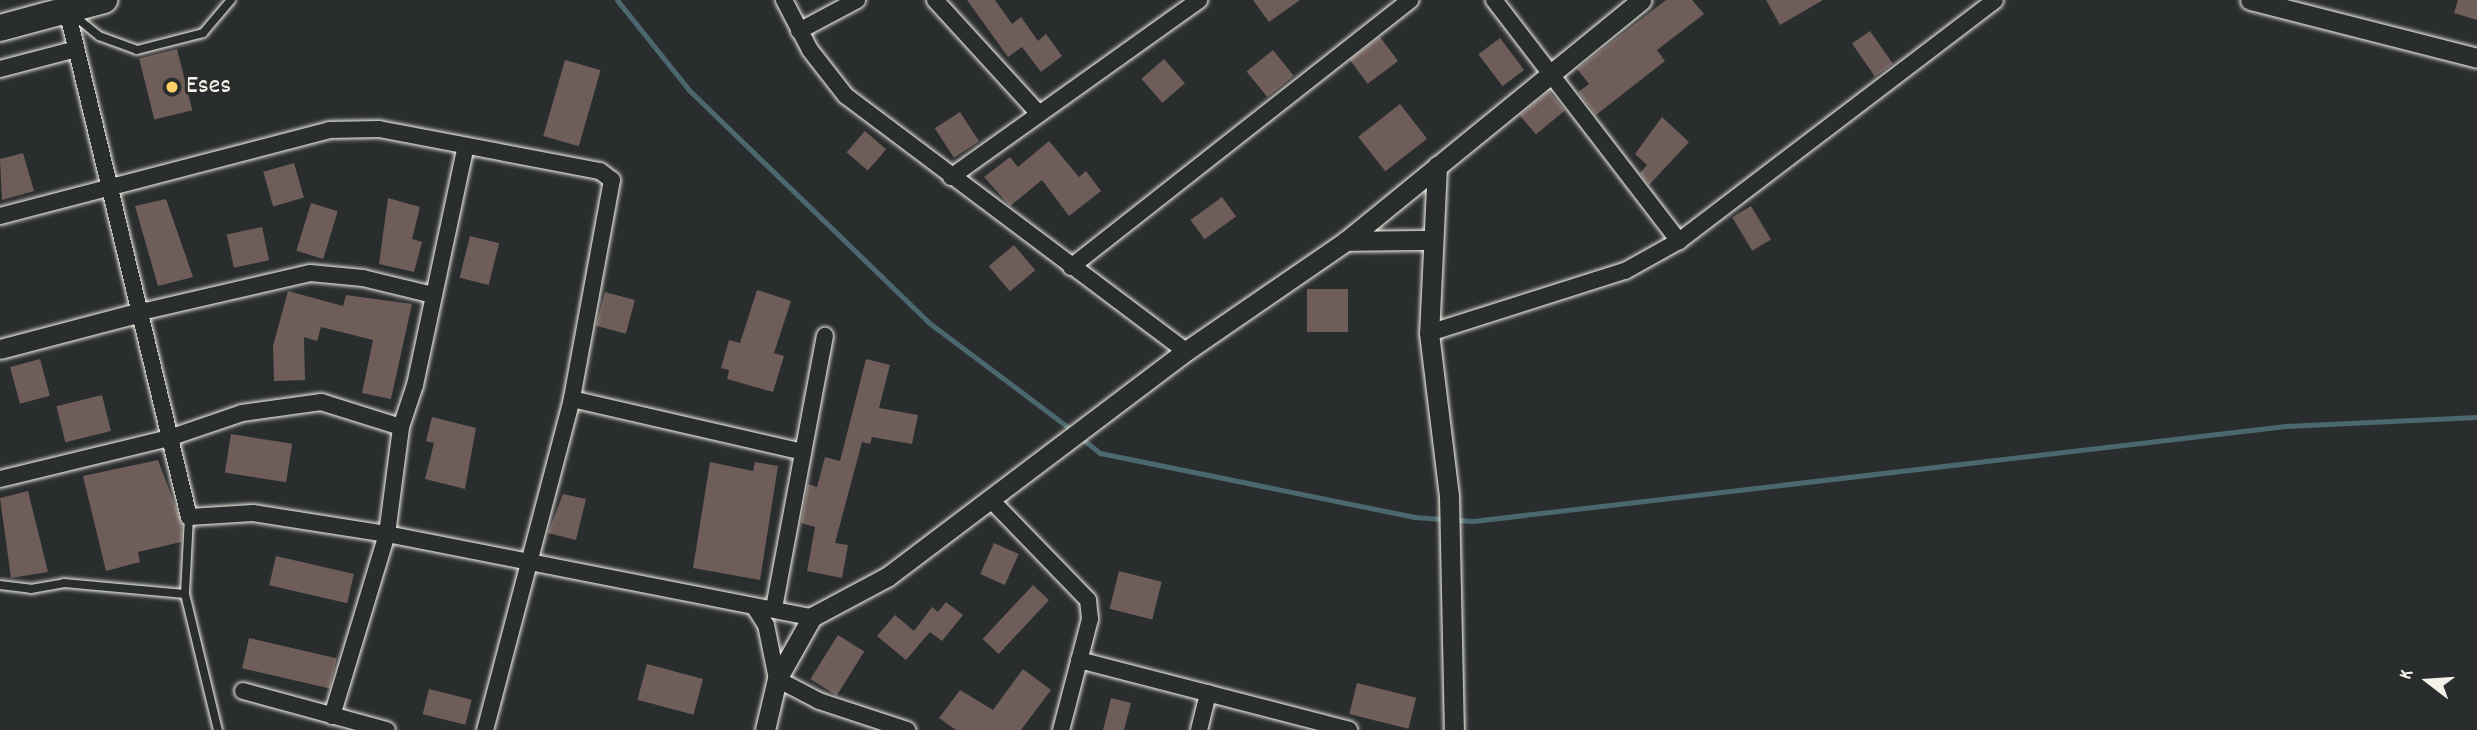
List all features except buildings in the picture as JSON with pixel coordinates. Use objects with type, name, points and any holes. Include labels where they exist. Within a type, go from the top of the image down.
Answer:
[{"type":"highway","points":[[0,28],[66,5],[104,0]]},
{"type":"street","points":[[784,0],[799,31],[846,96],[1186,351]]},
{"type":"street","points":[[799,31],[857,0]]},
{"type":"street","points":[[935,0],[1039,114]]},
{"type":"street","points":[[951,177],[1199,0]]},
{"type":"street","points":[[1071,267],[1410,0]]},
{"type":"street","points":[[1494,0],[1679,241]]},
{"type":"street","points":[[765,730],[777,679],[812,617],[887,578],[1058,452],[1186,351],[1346,242],[1549,70],[1641,0]]},
{"type":"street","points":[[1429,333],[1625,271],[1679,241],[1995,0]]},
{"type":"street","points":[[2250,0],[2477,58]]},
{"type":"street","points":[[66,5],[189,517],[253,513],[387,534],[812,617]]},
{"type":"street","points":[[0,69],[76,49]]},
{"type":"street","points":[[0,216],[329,130],[379,129],[600,172],[612,180],[572,399],[485,730]]},
{"type":"street","points":[[332,716],[387,534],[401,427],[466,146]]},
{"type":"street","points":[[1437,166],[1429,240],[1429,333],[1449,496],[1454,730]]},
{"type":"street","points":[[1346,242],[1429,240]]},
{"type":"street","points":[[0,349],[141,312],[310,274],[363,278],[433,295]]},
{"type":"street","points":[[774,608],[825,336]]},
{"type":"street","points":[[572,399],[803,452]]},
{"type":"street","points":[[0,479],[169,438],[242,413],[321,402],[401,427]]},
{"type":"street","points":[[992,501],[1082,587],[1090,620],[1061,730]]},
{"type":"street","points":[[755,608],[766,625],[777,679]]},
{"type":"street","points":[[1079,660],[1349,730]]},
{"type":"street","points":[[777,679],[820,701],[906,730]]},
{"type":"street","points":[[243,691],[387,730]]},
{"type":"street","points":[[1199,730],[1208,693]]},
{"type":"lane","points":[[66,5],[99,36],[137,50],[204,33],[231,0]]},
{"type":"lane","points":[[189,517],[186,594],[218,730]]},
{"type":"lane","points":[[0,585],[31,589],[64,583],[186,594]]},
{"type":"waterway","points":[[617,0],[689,90],[928,322],[1073,431]]},
{"type":"waterway","points":[[1080,437],[1100,453],[1414,517],[1473,521],[2285,426],[2477,417]]},
{"type":"place","name":"Eses","points":[[172,87]]}]
